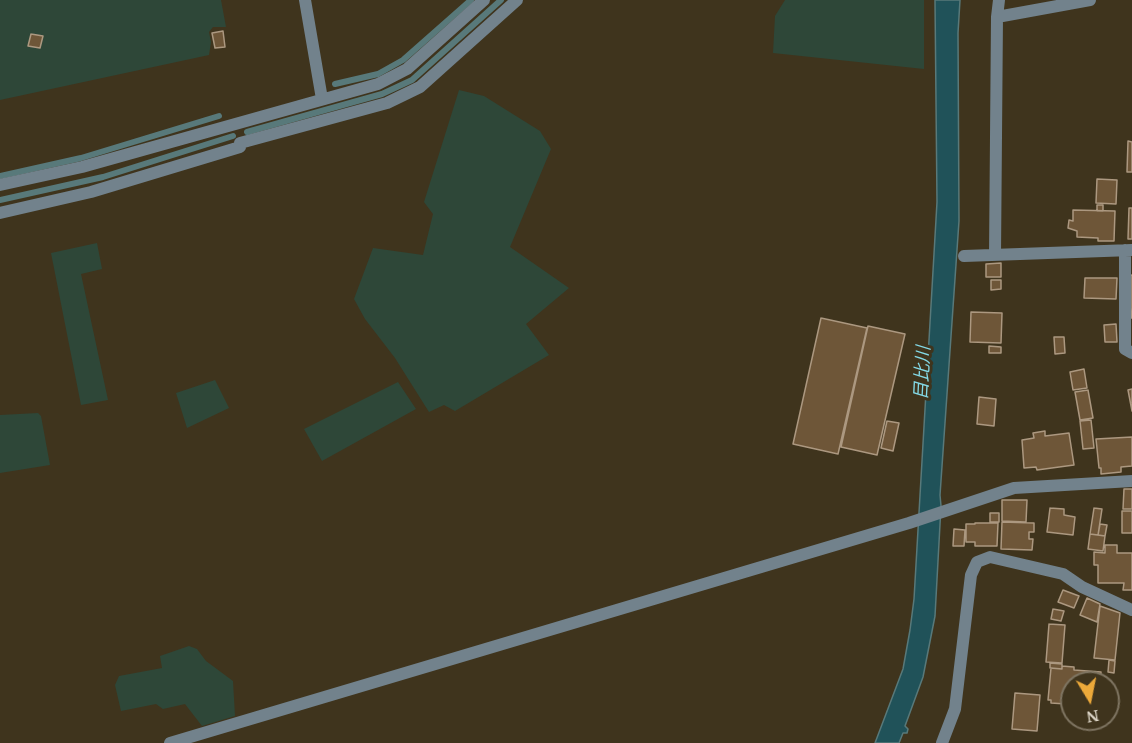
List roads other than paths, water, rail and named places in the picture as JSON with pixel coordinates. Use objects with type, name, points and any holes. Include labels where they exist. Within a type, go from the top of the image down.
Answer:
[{"type":"street","points":[[305,0],[322,99]]},
{"type":"street","points":[[0,185],[82,167],[378,84],[407,69],[484,0]]},
{"type":"street","points":[[0,213],[91,192],[387,103],[420,87],[517,0]]},
{"type":"street","points":[[995,255],[999,0]]},
{"type":"street","points":[[997,17],[1090,0]]},
{"type":"street","points":[[236,123],[240,148]]},
{"type":"street","points":[[964,256],[1129,250],[1125,349],[1132,352]]},
{"type":"street","points":[[170,743],[909,523],[1014,488],[1132,482]]},
{"type":"street","points":[[942,743],[954,709],[971,575],[977,562],[990,557],[1063,574],[1082,587],[1132,610]]},
{"type":"water","points":[[935,0],[960,0],[958,33],[959,221],[940,495],[935,616],[923,677],[905,726],[908,729],[907,733],[903,733],[899,743],[875,743],[903,669],[914,599],[937,202]]},
{"type":"waterway","points":[[335,84],[378,74],[403,60],[471,0]]},
{"type":"waterway","points":[[247,132],[382,94],[412,80],[501,0]]},
{"type":"waterway","points":[[0,176],[81,158],[219,116]]},
{"type":"waterway","points":[[0,200],[103,177],[233,136]]},
{"type":"water label","name":"目比川","points":[[923,373]]}]
